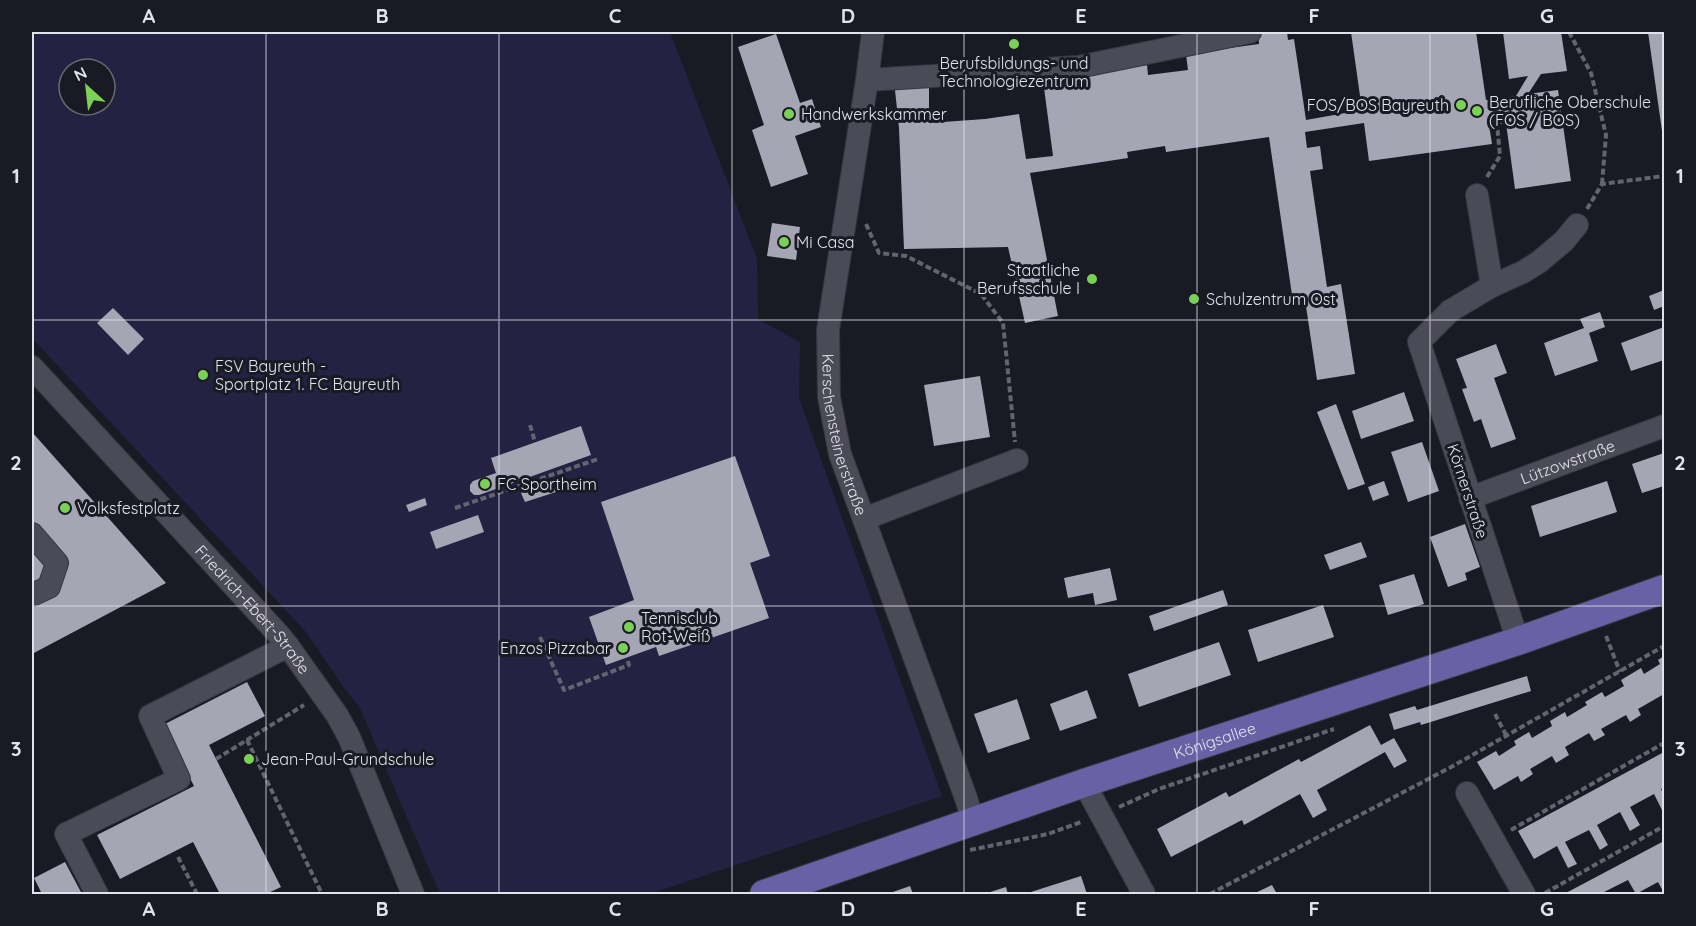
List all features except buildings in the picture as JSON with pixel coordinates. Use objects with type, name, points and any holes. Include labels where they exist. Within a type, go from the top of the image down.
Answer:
[{"type":"main road","name":"Königsallee","points":[[764,894],[1084,783],[1518,641],[1665,589]]},
{"type":"street","name":"Kerschensteinerstraße","points":[[873,32],[828,330],[829,397],[840,454],[973,821]]},
{"type":"street","points":[[867,80],[1078,67],[1251,32]]},
{"type":"street","points":[[1481,188],[1492,286],[1539,262],[1564,241],[1577,225]]},
{"type":"street","name":"Körnerstraße","points":[[1492,286],[1450,311],[1419,342],[1518,641]]},
{"type":"street","name":"Friedrich-Ebert-Straße","points":[[32,368],[288,646],[337,715],[349,737],[413,894]]},
{"type":"street","name":"Lützowstraße","points":[[1470,498],[1665,426]]},
{"type":"street","points":[[864,519],[1017,460]]},
{"type":"street","points":[[32,534],[57,563],[49,587],[32,596]]},
{"type":"street","points":[[97,894],[66,834],[179,779],[150,716],[288,646]]},
{"type":"street","points":[[1084,783],[1144,894]]},
{"type":"street","points":[[1467,793],[1524,894]]},
{"type":"path","points":[[1569,32],[1591,73],[1606,135],[1602,184],[1577,225]]},
{"type":"path","points":[[1481,188],[1500,156],[1497,124]]},
{"type":"path","points":[[1602,184],[1665,176]]},
{"type":"path","points":[[865,223],[879,253],[906,256],[981,294],[1003,323],[1017,460]]},
{"type":"path","points":[[530,425],[535,442]]},
{"type":"path","points":[[455,508],[598,459]]},
{"type":"path","points":[[1606,636],[1620,672]]},
{"type":"path","points":[[540,637],[564,690],[629,665],[627,658]]},
{"type":"path","points":[[1210,894],[1453,766],[1665,646]]},
{"type":"path","points":[[216,759],[308,704]]},
{"type":"path","points":[[1495,714],[1506,735]]},
{"type":"path","points":[[247,741],[322,894]]},
{"type":"path","points":[[1493,839],[1665,743]]},
{"type":"path","points":[[968,850],[1048,834],[1101,815]]},
{"type":"path","points":[[1542,894],[1665,826]]},
{"type":"path","points":[[178,857],[197,894]]},
{"type":"shaded area","points":[[32,32],[670,32],[757,259],[758,319],[800,342],[799,398],[942,796],[650,894],[440,894],[359,706],[306,632],[32,338]]},
{"type":"place","name":"Berufsbildungs- und Technologiezentrum","points":[[1014,44]]},
{"type":"place","name":"FOS/BOS Bayreuth","points":[[1461,105]]},
{"type":"place","name":"Berufliche Oberschule (FOS / BOS)","points":[[1477,111]]},
{"type":"place","name":"Handwerkskammer","points":[[789,114]]},
{"type":"place","name":"Mi Casa","points":[[784,242]]},
{"type":"place","name":"Staatliche Berufsschule I","points":[[1092,279]]},
{"type":"place","name":"Schulzentrum Ost","points":[[1194,299]]},
{"type":"place","name":"FSV Bayreuth - Sportplatz 1. FC Bayreuth","points":[[203,375]]},
{"type":"place","name":"FC Sportheim","points":[[485,484]]},
{"type":"place","name":"Volksfestplatz","points":[[65,508]]},
{"type":"place","name":"Tennisclub Rot-Weiß","points":[[629,627]]},
{"type":"place","name":"Enzos Pizzabar","points":[[623,648]]},
{"type":"place","name":"Jean-Paul-Grundschule","points":[[249,759]]}]
